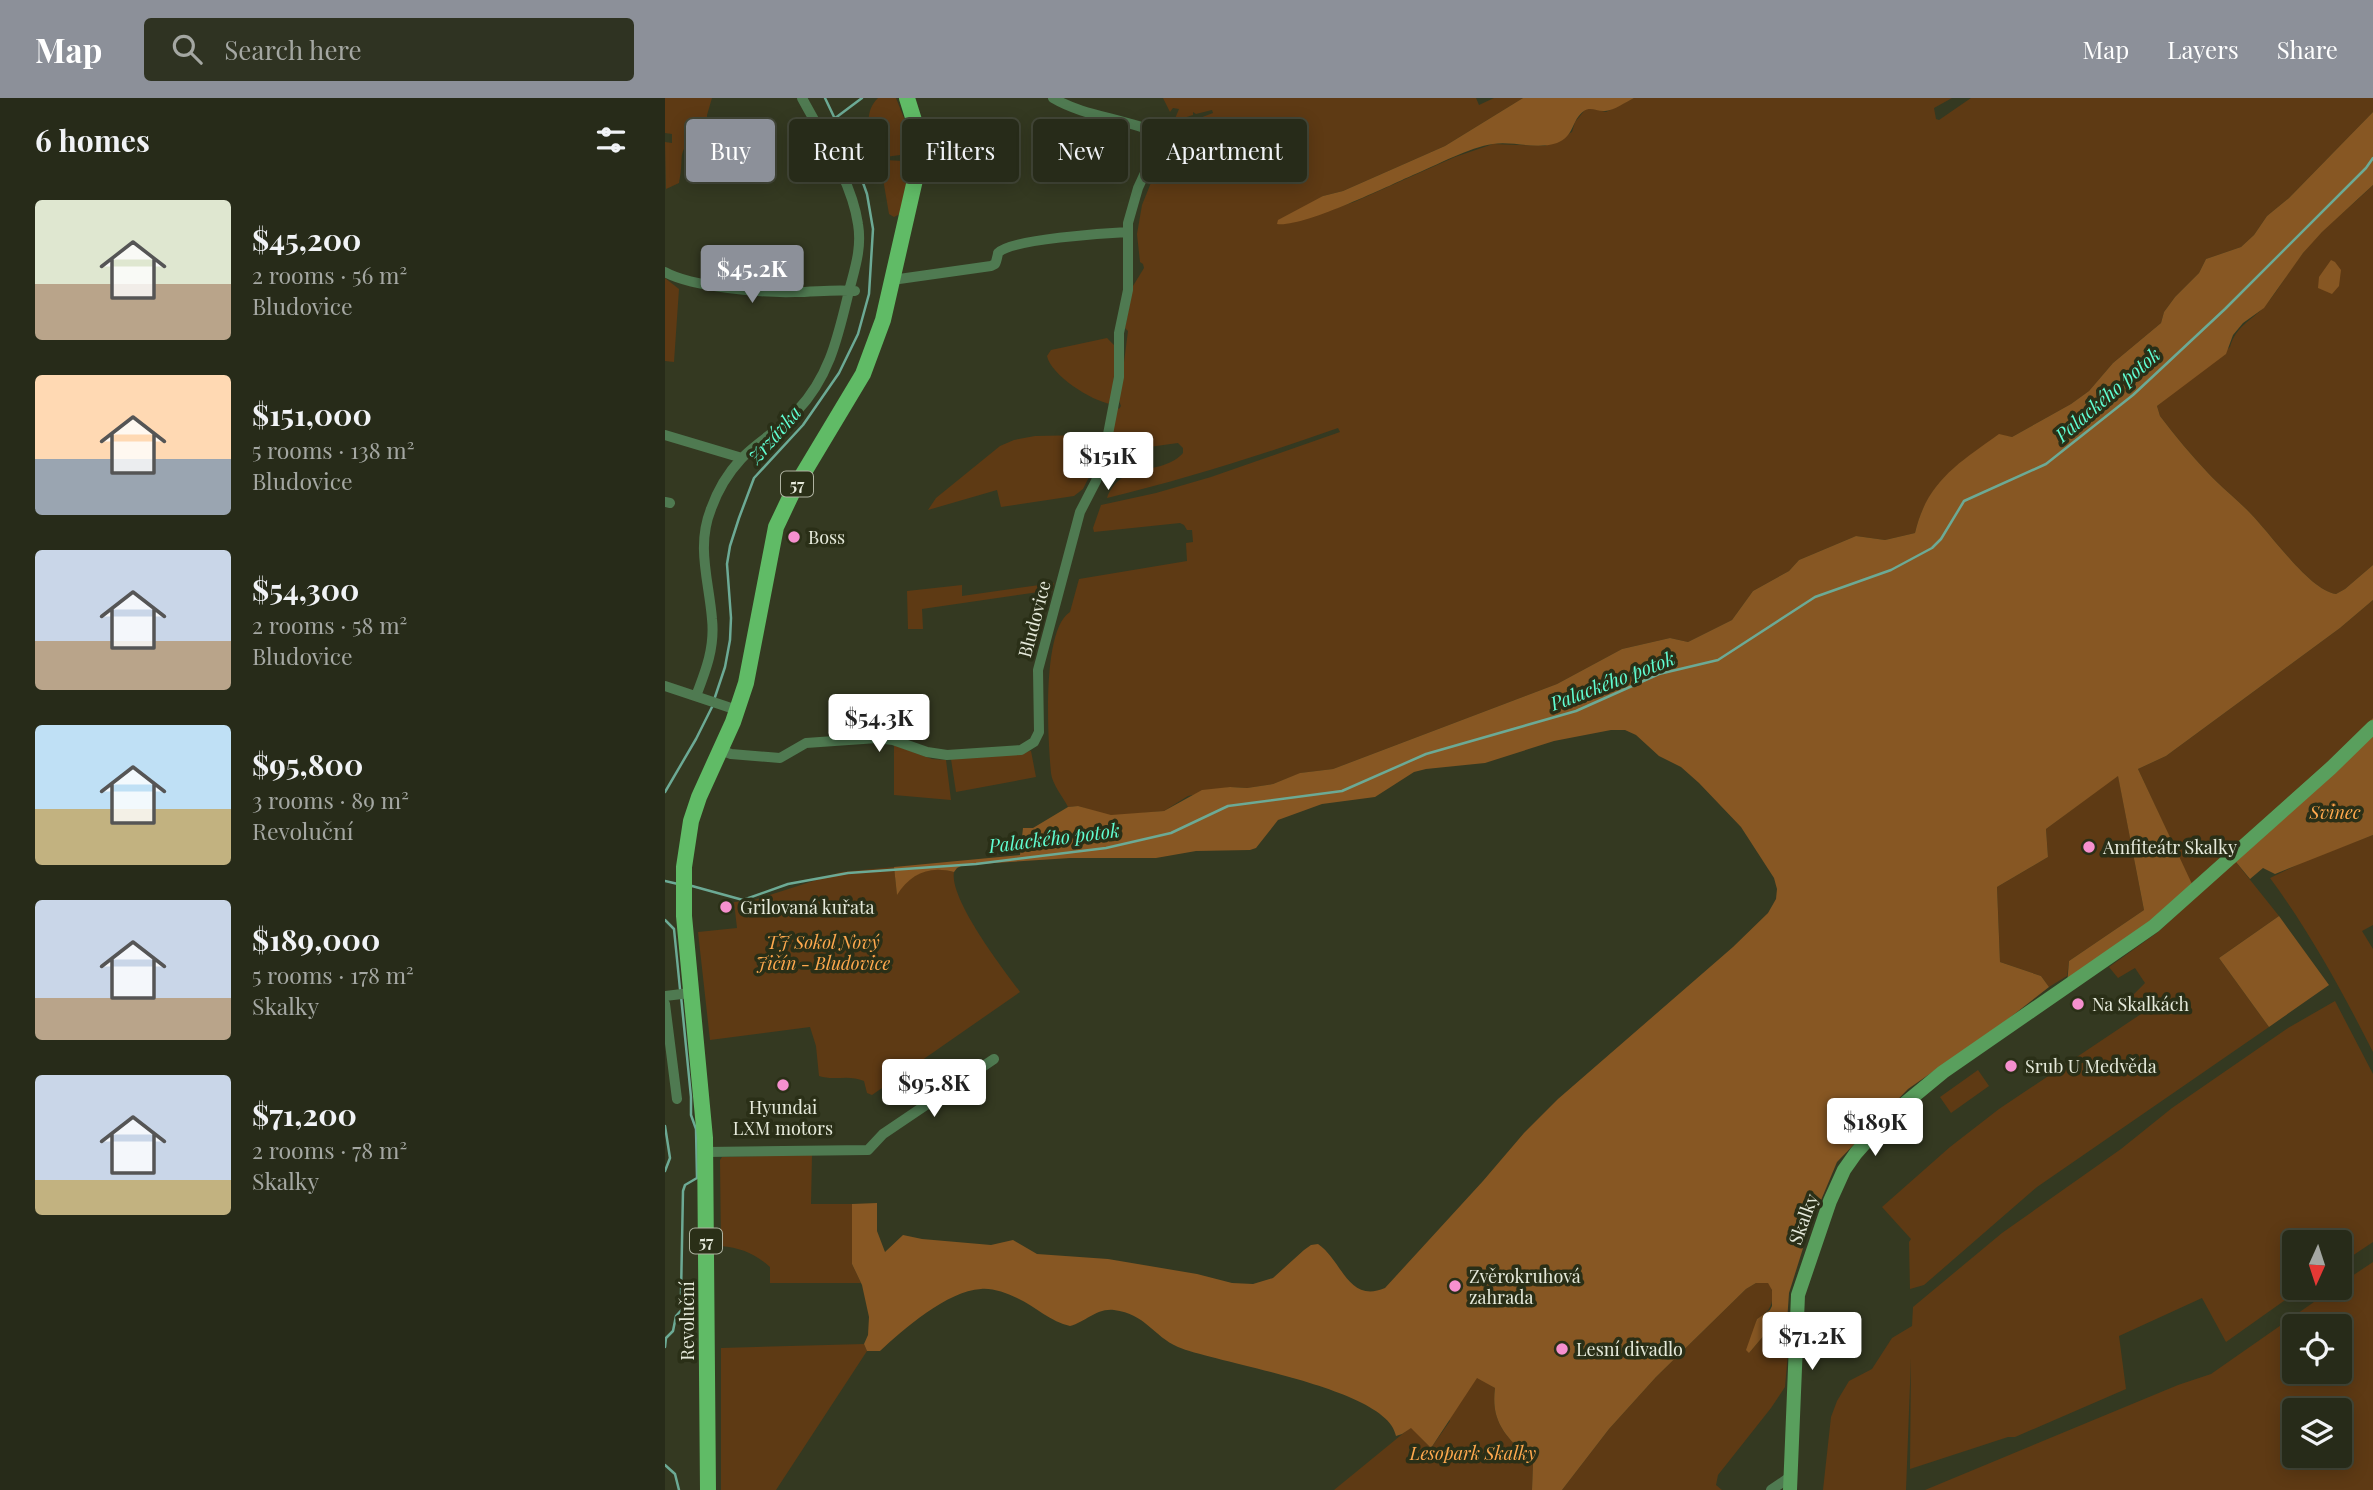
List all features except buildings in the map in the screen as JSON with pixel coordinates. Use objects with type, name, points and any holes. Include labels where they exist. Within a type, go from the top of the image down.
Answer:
[{"type":"main road","name":"57","points":[[720,750],[730,707],[751,660],[771,547],[779,519],[870,360],[883,320],[918,159],[917,130],[910,99]]},
{"type":"main road","name":"Revoluční","points":[[708,1490],[706,1152],[701,1086],[684,994],[683,884],[687,845],[695,810],[720,750]]},
{"type":"street","points":[[700,697],[710,660],[712,639],[713,620],[704,572],[704,534],[710,511],[720,489],[742,458],[785,424],[806,401],[833,353],[853,291],[859,257],[858,223],[847,187],[802,98]]},
{"type":"street","name":"Bludovice","points":[[720,750],[731,754],[780,758],[806,743],[877,738],[947,755],[1021,750],[1034,742],[1039,732],[1038,670],[1080,512],[1096,481],[1104,455],[1119,377],[1118,333],[1128,290],[1128,223],[1138,188],[1156,149],[1157,133],[1136,124],[1099,117],[1053,98]]},
{"type":"street","points":[[893,280],[991,266],[995,264],[1001,251],[1033,242],[1128,232]]},
{"type":"street","points":[[665,272],[679,279],[704,284],[791,293],[853,291]]},
{"type":"street","points":[[665,435],[742,458]]},
{"type":"street","points":[[665,686],[730,707]]},
{"type":"street","name":"Skalky","points":[[1771,1490],[1790,1483],[1798,1295],[1830,1201],[1844,1170],[1856,1153],[1915,1093],[2021,1016],[2154,926],[2373,727]]},
{"type":"street","points":[[665,996],[684,994]]},
{"type":"street","points":[[665,1004],[677,1099]]},
{"type":"street","points":[[706,1152],[871,1150],[880,1136],[994,1059]]},
{"type":"green space","points":[[665,98],[712,98],[707,119],[686,119],[686,147],[679,183],[666,189],[665,142],[672,143],[672,134],[665,133]]},
{"type":"green space","points":[[878,98],[896,98],[904,119],[902,119],[900,155],[888,157],[888,119],[869,119],[873,104]]},
{"type":"green space","points":[[1163,98],[1476,98],[1479,105],[1494,98],[1523,98],[1445,146],[1343,191],[1323,196],[1298,221],[1354,202],[1455,157],[1493,144],[1545,146],[1572,132],[1575,122],[1585,110],[1590,108],[1606,112],[1634,98],[1952,98],[1934,108],[1936,119],[1939,120],[1971,98],[2373,98],[2373,112],[2289,198],[2267,216],[2254,235],[2241,247],[2206,259],[2199,273],[2164,312],[2161,323],[2113,363],[2089,391],[2012,437],[1999,435],[1947,475],[1928,500],[1915,533],[1885,540],[1856,536],[1799,560],[1789,571],[1753,591],[1732,620],[1688,642],[1670,638],[1622,649],[1557,684],[1333,769],[1301,773],[1273,784],[1247,788],[1230,787],[1188,796],[1164,811],[1111,816],[1078,806],[1068,807],[1052,777],[1049,687],[1054,640],[1061,623],[1070,612],[1079,579],[1187,561],[1186,543],[1193,542],[1192,530],[1187,530],[1180,523],[1094,532],[1101,505],[1211,477],[1340,432],[1338,428],[1224,466],[1107,498],[1113,486],[1122,478],[1164,465],[1183,453],[1183,448],[1178,443],[1127,450],[1111,444],[1117,407],[1119,409],[1121,406],[1119,401],[1128,331],[1125,328],[1133,286],[1144,268],[1140,262],[1137,234],[1142,205],[1151,182],[1307,182],[1307,119],[1197,119],[1213,113],[1212,110],[1196,114],[1193,112],[1193,115],[1175,119],[1179,109],[1173,108],[1170,112]]},
{"type":"green space","points":[[1523,98],[1634,98],[1608,111],[1584,111],[1567,136],[1557,143],[1541,146],[1501,143],[1484,146],[1324,213],[1289,224],[1277,224],[1278,220],[1323,196],[1343,191],[1445,146]]},
{"type":"green space","name":"Svinec","points":[[2373,112],[2373,185],[2303,253],[2264,308],[2243,323],[2233,335],[2226,354],[2157,406],[2160,416],[2189,452],[2314,583],[2336,594],[2373,565],[2373,600],[2340,628],[2166,756],[2138,769],[2192,884],[2373,718],[2373,835],[2275,874],[2263,868],[2250,879],[2236,862],[2067,985],[2069,961],[2144,910],[2118,776],[2046,829],[2048,857],[1997,887],[2000,962],[2041,976],[2049,987],[2003,1023],[1908,1089],[1837,1162],[1809,1229],[1789,1293],[1787,1322],[1777,1320],[1749,1353],[1746,1350],[1757,1319],[1772,1306],[1772,1290],[1768,1283],[1756,1283],[1746,1289],[1656,1377],[1609,1429],[1562,1490],[1532,1490],[1533,1464],[1510,1439],[1499,1422],[1494,1401],[1495,1388],[1477,1378],[1431,1448],[1411,1428],[1396,1436],[1386,1419],[1364,1404],[1299,1380],[1178,1347],[1134,1316],[1114,1310],[1096,1313],[1070,1326],[1013,1296],[995,1290],[968,1291],[940,1304],[880,1351],[867,1351],[864,1344],[868,1335],[869,1317],[862,1285],[852,1264],[852,1204],[877,1203],[877,1231],[885,1252],[903,1235],[991,1245],[1013,1240],[1037,1254],[1108,1259],[1197,1274],[1232,1283],[1253,1284],[1273,1278],[1304,1250],[1318,1244],[1354,1285],[1362,1290],[1372,1291],[1385,1288],[1524,1133],[1558,1099],[1733,947],[1768,913],[1776,899],[1777,889],[1774,878],[1741,827],[1699,783],[1681,767],[1659,756],[1636,735],[1625,730],[1611,730],[1554,741],[1485,763],[1414,772],[1375,797],[1322,804],[1278,820],[1256,848],[1250,850],[1196,851],[1156,858],[1070,858],[963,865],[954,872],[936,870],[921,873],[908,882],[897,895],[894,867],[1020,855],[1023,828],[1033,828],[1068,807],[1078,806],[1111,815],[1164,811],[1202,790],[1273,784],[1300,773],[1333,769],[1557,684],[1622,649],[1670,638],[1688,642],[1732,620],[1753,591],[1789,571],[1799,560],[1856,536],[1885,540],[1915,533],[1920,515],[1936,486],[1958,464],[1999,434],[2012,437],[2089,391],[2113,363],[2161,323],[2164,312],[2199,273],[2206,259],[2241,247],[2254,235],[2267,216],[2289,198]]},
{"type":"green space","points":[[888,160],[902,161],[902,182],[906,182],[900,214],[894,217],[889,214],[884,182],[888,182]]},
{"type":"green space","points":[[2373,185],[2373,565],[2336,594],[2314,583],[2251,514],[2208,473],[2160,416],[2157,406],[2230,347],[2236,334],[2269,300],[2311,244]]},
{"type":"green space","points":[[2331,260],[2341,270],[2339,286],[2332,294],[2318,288],[2319,277]]},
{"type":"green space","points":[[665,278],[679,289],[674,362],[665,361]]},
{"type":"green space","points":[[1107,338],[1114,345],[1115,367],[1111,404],[1093,398],[1073,386],[1056,371],[1047,356],[1051,350]]},
{"type":"green space","points":[[1089,435],[1100,438],[1101,443],[1096,463],[1083,489],[1074,496],[1001,507],[997,490],[928,510],[936,498],[1000,446],[1035,436]]},
{"type":"green space","points":[[1054,583],[1053,590],[922,609],[923,629],[908,629],[907,591],[962,585],[962,596]]},
{"type":"green space","points":[[2373,600],[2373,718],[2191,884],[2138,769],[2166,756],[2340,628]]},
{"type":"green space","points":[[894,745],[932,759],[946,760],[951,800],[894,795]]},
{"type":"green space","points":[[1031,751],[1036,777],[956,792],[951,759]]},
{"type":"green space","points":[[2118,775],[2144,910],[2069,961],[2067,976],[2049,987],[2041,976],[2000,962],[1997,887],[2048,857],[2046,829]]},
{"type":"green space","points":[[2373,835],[2373,925],[2362,931],[2373,949],[2373,1052],[2325,962],[2270,878],[2305,861]]},
{"type":"green space","points":[[2235,861],[2279,916],[2219,958],[2269,1027],[2037,1187],[1924,1285],[1910,1289],[1911,1239],[1882,1207],[1950,1147],[1999,1109],[2144,1012],[2132,996],[2145,983],[2135,968],[2118,978],[2109,967],[2158,932]]},
{"type":"green space","name":"TJ Sokol Nový Jičín - Bludovice","points":[[894,867],[897,894],[908,881],[921,872],[954,872],[955,884],[968,916],[1020,992],[872,1095],[867,1093],[864,1081],[819,1076],[816,1046],[810,1027],[710,1040],[698,932],[737,928],[734,902],[754,900],[841,872]]},
{"type":"green space","points":[[2279,916],[2329,985],[2269,1027],[2219,958]]},
{"type":"green space","points":[[2335,1001],[2373,1074],[2373,1242],[2352,1256],[2352,1230],[2282,1230],[2282,1300],[2285,1300],[2226,1342],[2202,1298],[2119,1336],[2126,1389],[2015,1437],[1910,1469],[1911,1358],[1906,1490],[1823,1490],[1831,1417],[1837,1401],[1849,1381],[1872,1369],[1892,1338],[1912,1326],[1913,1307],[2002,1233],[2121,1149],[2172,1108],[2288,1028]]},
{"type":"green space","points":[[1978,1070],[1989,1086],[1951,1113],[1940,1097]]},
{"type":"green space","points":[[812,1155],[811,1204],[852,1204],[852,1264],[861,1283],[770,1283],[770,1267],[764,1262],[747,1252],[721,1246],[722,1157]]},
{"type":"green space","points":[[2373,1262],[2373,1490],[1925,1490],[2178,1385],[2211,1374],[2282,1324],[2282,1384],[2352,1384],[2352,1314],[2297,1314],[2317,1300],[2352,1300],[2352,1276]]},
{"type":"green space","points":[[1756,1283],[1768,1283],[1771,1286],[1772,1301],[1766,1313],[1757,1319],[1749,1353],[1777,1320],[1787,1322],[1790,1329],[1785,1387],[1718,1475],[1716,1485],[1722,1490],[1562,1490],[1609,1429],[1656,1377],[1746,1289]]},
{"type":"green space","name":"Lesopark Skalky","points":[[1377,1313],[1495,1388],[1496,1412],[1503,1430],[1533,1464],[1532,1490],[1334,1490],[1411,1427],[1431,1448],[1450,1421]]},
{"type":"green space","points":[[864,1344],[867,1351],[776,1490],[721,1490],[721,1348]]},
{"type":"waterway","name":"Zrzávka","points":[[714,700],[725,667],[730,640],[727,564],[730,546],[754,478],[803,425],[839,373],[858,334],[869,294],[873,229],[867,194],[856,163],[825,98]]},
{"type":"waterway","points":[[834,119],[862,98]]},
{"type":"waterway","name":"Palackého potok","points":[[692,886],[743,900],[788,884],[848,873],[976,864],[1106,848],[1171,833],[1228,806],[1342,791],[1426,754],[1576,711],[1659,674],[1718,660],[1815,597],[1891,570],[1932,548],[1941,539],[1964,501],[2046,464],[2133,395],[2225,309],[2373,158]]},
{"type":"waterway","name":"Zrzávka","points":[[665,792],[712,707]]},
{"type":"waterway","name":"Palackého potok","points":[[665,881],[678,884]]},
{"type":"waterway","points":[[665,920],[674,929],[680,989]]},
{"type":"waterway","points":[[665,1347],[666,1338],[673,1331],[676,1316],[685,1306],[681,1294],[683,1191],[685,1185],[697,1178],[696,1129],[691,1115],[681,996]]},
{"type":"waterway","name":"Zrzávka","points":[[665,1126],[670,1158],[665,1171]]},
{"type":"waterway","name":"Zrzávka","points":[[665,1465],[675,1474],[679,1490]]},
{"type":"place","name":"Boss","points":[[794,537]]},
{"type":"place","name":"Amfiteátr Skalky","points":[[2089,847]]},
{"type":"place","name":"Grilovaná kuřata","points":[[726,907]]},
{"type":"place","name":"Na Skalkách","points":[[2078,1004]]},
{"type":"place","name":"Srub U Medvěda","points":[[2011,1066]]},
{"type":"place","name":"Hyundai LXM motors","points":[[783,1085]]},
{"type":"place","name":"Zvěrokruhová zahrada","points":[[1455,1286]]},
{"type":"place","name":"Lesní divadlo","points":[[1562,1349]]}]
